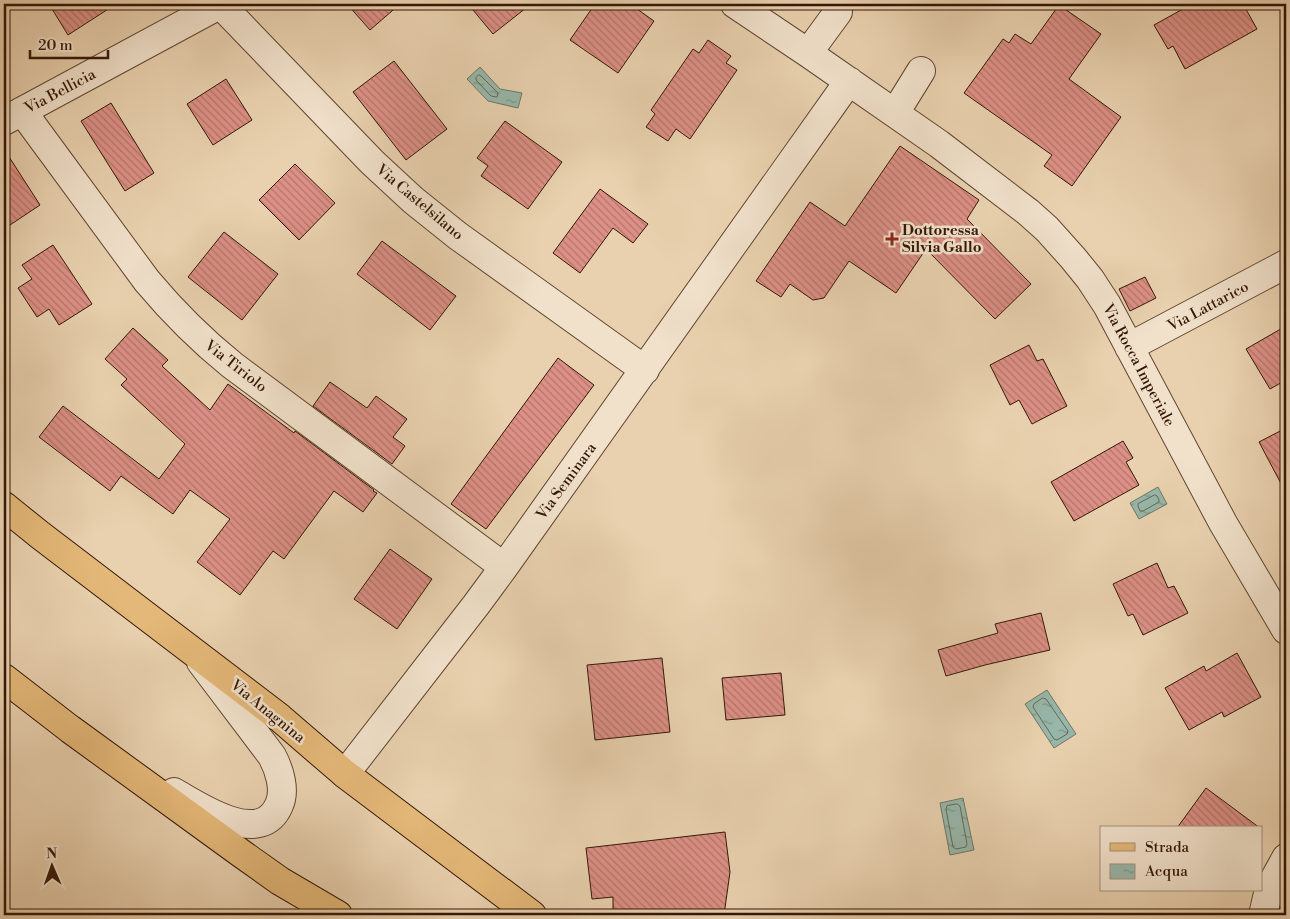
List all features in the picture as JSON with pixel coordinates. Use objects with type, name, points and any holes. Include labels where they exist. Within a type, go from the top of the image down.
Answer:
[{"type":"main road","name":"Via Anagnina","points":[[4,506],[280,718],[346,774],[532,915]]},
{"type":"main road","points":[[4,678],[70,729],[280,881],[338,915]]},
{"type":"street","name":"Via Bellicia","points":[[13,116],[221,4]]},
{"type":"street","name":"Via Castelsilano","points":[[221,4],[376,166],[413,200],[458,236],[645,370]]},
{"type":"street","name":"Via Rocca Imperiale","points":[[735,4],[780,33],[939,144],[1028,212],[1061,244],[1099,293],[1223,522],[1286,630]]},
{"type":"street","points":[[808,53],[838,12]]},
{"type":"street","points":[[895,113],[921,71]]},
{"type":"street","name":"Via Seminara","points":[[346,774],[476,605],[849,81]]},
{"type":"street","name":"Via Tiriolo","points":[[13,116],[167,305],[202,339],[232,365],[504,566]]},
{"type":"street","name":"Via Lattarico","points":[[1129,348],[1286,264]]},
{"type":"street","points":[[70,729],[155,782],[210,813],[248,825],[259,824],[274,813],[282,796],[276,764],[266,747],[231,703],[196,654]]},
{"type":"street","points":[[1264,915],[1269,889],[1286,858]]},
{"type":"water","points":[[480,67],[500,89],[522,93],[518,108],[488,101],[467,79]]},
{"type":"water","points":[[1158,487],[1167,504],[1139,519],[1130,503]]},
{"type":"water","points":[[1047,690],[1076,734],[1054,748],[1025,704]]},
{"type":"water","points":[[963,798],[974,850],[950,855],[940,803]]},
{"type":"building","points":[[49,4],[116,4],[68,35]]},
{"type":"building","points":[[347,4],[400,4],[370,30]]},
{"type":"building","points":[[468,4],[531,4],[493,34]]},
{"type":"building","points":[[595,4],[630,4],[654,21],[618,73],[570,40]]},
{"type":"building","points":[[1192,4],[1243,4],[1257,29],[1185,69],[1173,46],[1168,49],[1154,25]]},
{"type":"building","points":[[1059,5],[1101,34],[1069,79],[1121,117],[1072,186],[1044,166],[1052,155],[964,93],[1003,39],[1009,43],[1015,34],[1031,44]]},
{"type":"building","points":[[708,40],[731,56],[726,63],[737,70],[690,139],[676,129],[668,141],[646,127],[655,114],[651,110],[693,49],[699,53]]},
{"type":"building","points":[[394,61],[447,129],[406,160],[353,92]]},
{"type":"building","points":[[226,79],[252,120],[213,145],[187,104]]},
{"type":"building","points":[[111,103],[154,173],[125,191],[81,121]]},
{"type":"building","points":[[505,121],[562,162],[528,209],[481,176],[488,166],[477,158]]},
{"type":"building","points":[[900,146],[979,200],[967,219],[1031,284],[995,319],[926,249],[896,293],[849,261],[824,298],[813,300],[790,284],[781,297],[756,281],[810,202],[845,226]]},
{"type":"building","points":[[4,149],[40,205],[4,229]]},
{"type":"building","points":[[295,164],[335,203],[299,240],[259,200]]},
{"type":"building","points":[[600,189],[648,224],[633,243],[613,228],[580,273],[553,253]]},
{"type":"building","points":[[224,232],[278,274],[242,320],[188,277]]},
{"type":"building","points":[[382,241],[456,296],[430,330],[357,274]]},
{"type":"building","points":[[53,245],[92,304],[59,325],[49,309],[37,317],[18,288],[32,279],[22,265]]},
{"type":"building","points":[[1145,277],[1156,298],[1130,311],[1119,289]]},
{"type":"building","points":[[1286,326],[1286,380],[1270,389],[1246,349]]},
{"type":"building","points":[[133,328],[168,360],[162,366],[210,410],[228,384],[294,433],[295,431],[377,493],[363,512],[334,491],[284,559],[273,551],[240,595],[197,562],[230,519],[190,490],[173,514],[121,476],[110,491],[39,437],[63,406],[159,479],[185,444],[121,385],[127,379],[105,359]]},
{"type":"building","points":[[1029,345],[1037,361],[1043,359],[1067,406],[1032,424],[1019,400],[1010,405],[990,365]]},
{"type":"building","points":[[558,358],[594,385],[486,529],[451,504]]},
{"type":"building","points":[[330,382],[367,408],[376,396],[407,419],[393,437],[405,446],[392,464],[313,406]]},
{"type":"building","points":[[1286,428],[1286,493],[1259,442]]},
{"type":"building","points":[[1123,441],[1133,458],[1126,462],[1139,485],[1074,521],[1051,482]]},
{"type":"building","points":[[390,549],[432,579],[397,629],[354,599]]},
{"type":"building","points":[[1157,563],[1168,588],[1174,586],[1188,613],[1143,635],[1133,614],[1128,616],[1113,584]]},
{"type":"building","points":[[1041,613],[1050,650],[946,676],[938,650],[998,633],[995,624]]},
{"type":"building","points":[[1237,653],[1261,697],[1224,717],[1222,712],[1189,730],[1165,688],[1204,666],[1206,671]]},
{"type":"building","points":[[662,658],[670,732],[595,740],[587,665]]},
{"type":"building","points":[[781,673],[785,715],[726,720],[722,678]]},
{"type":"building","points":[[1206,788],[1257,826],[1178,826]]},
{"type":"building","points":[[725,832],[730,872],[724,915],[613,915],[613,897],[592,899],[586,848]]},
{"type":"place","name":"Dottoressa Silvia Gallo","points":[[892,239]]}]
